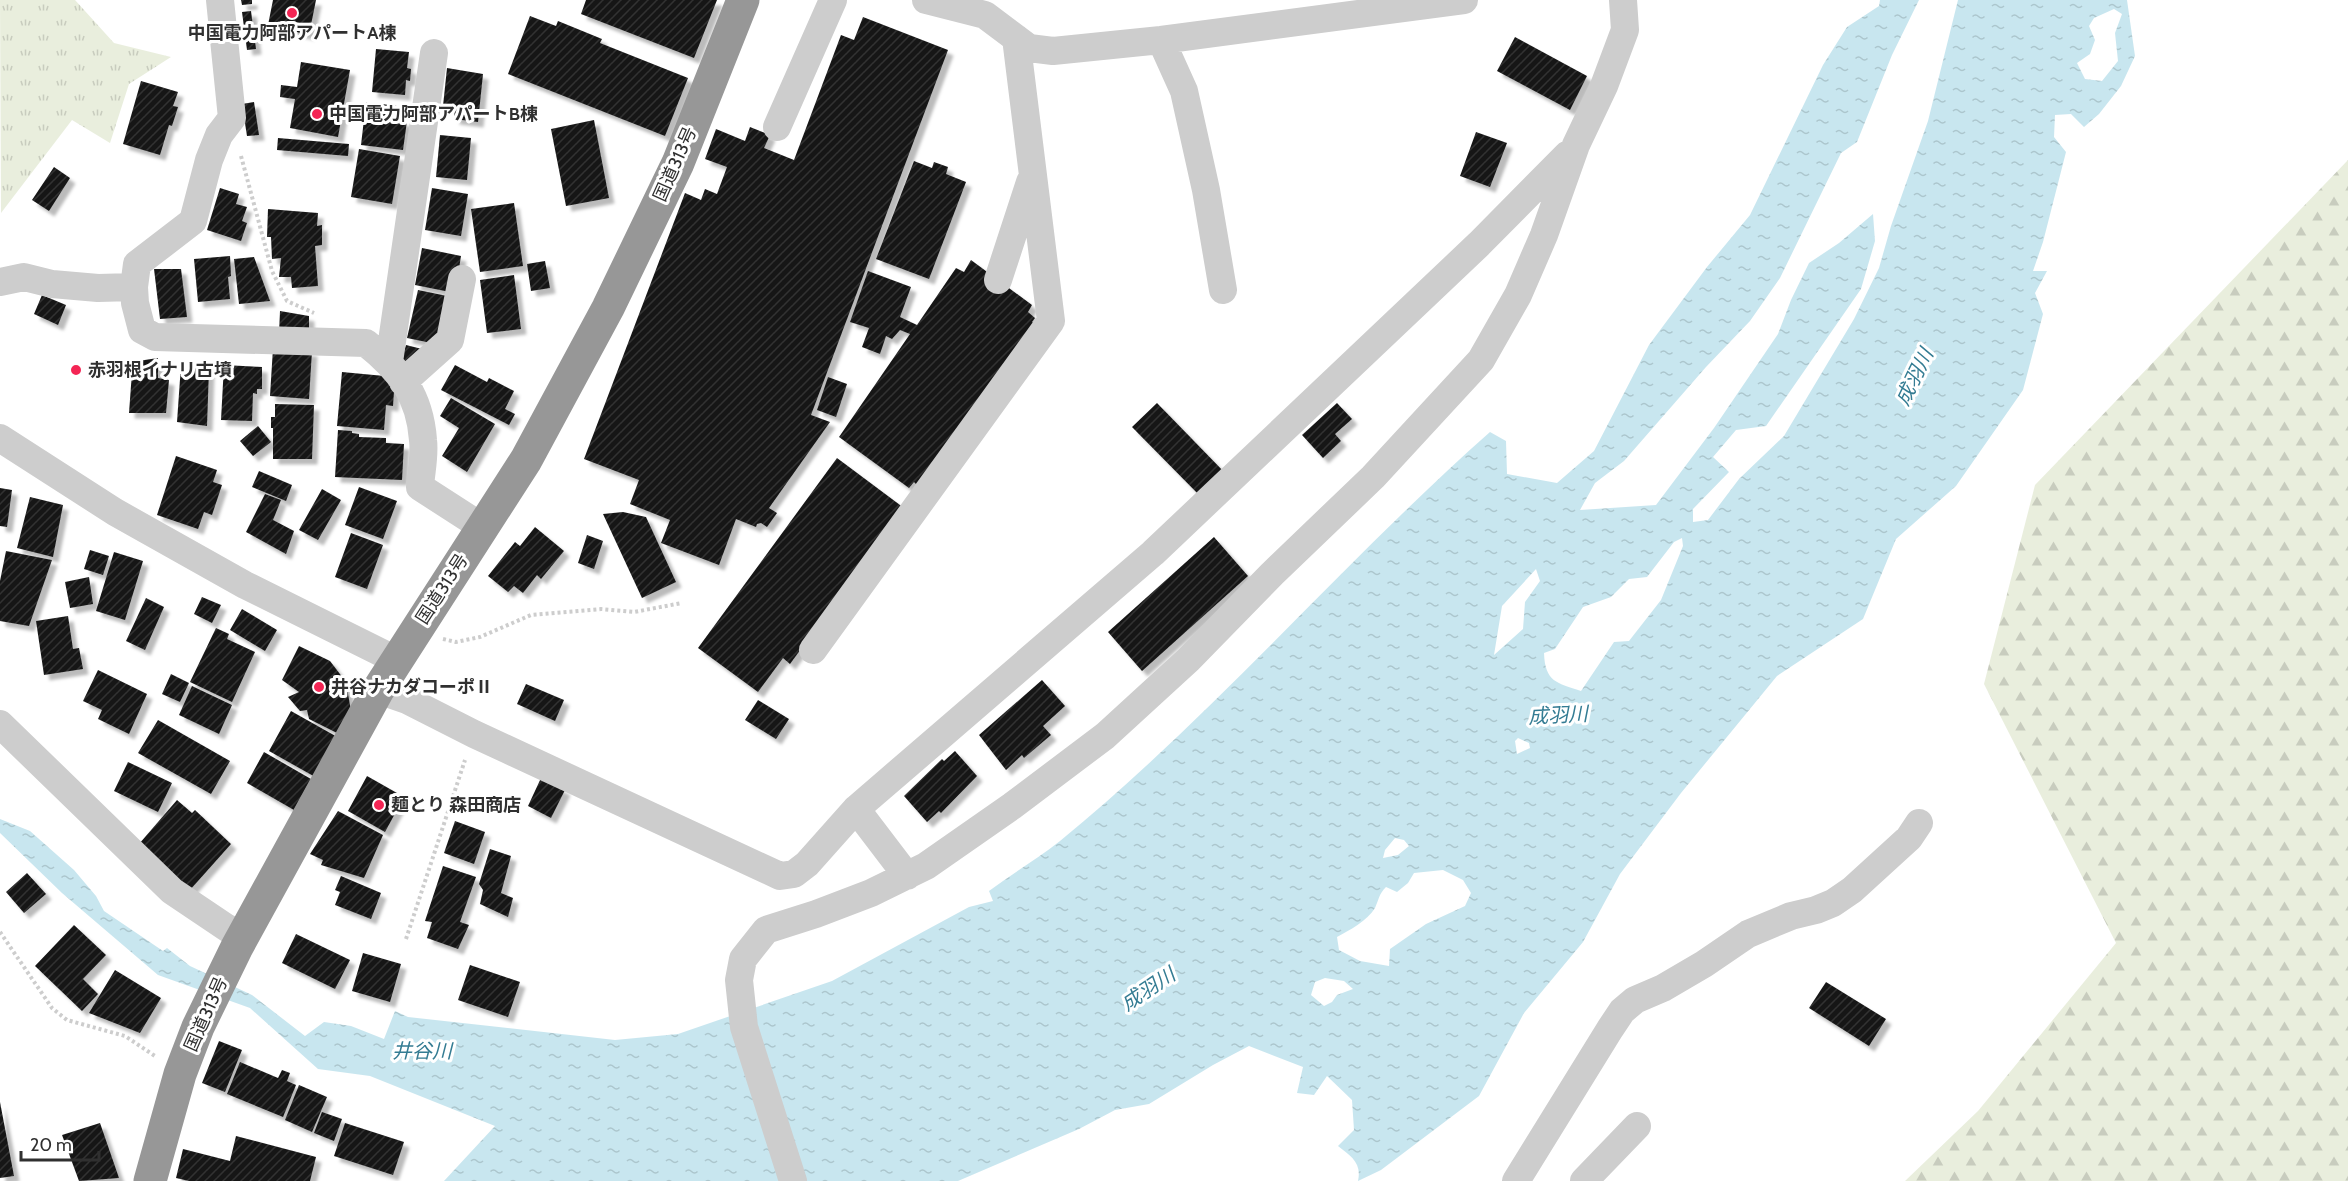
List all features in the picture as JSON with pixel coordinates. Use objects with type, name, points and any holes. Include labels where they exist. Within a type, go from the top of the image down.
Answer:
[{"type":"highway","name":"国道313号","points":[[150,1181],[180,1074],[198,1027],[241,942],[378,690],[526,460],[608,308],[678,163],[743,0]]},
{"type":"street","points":[[220,0],[232,118],[219,135],[209,160],[193,221],[137,264],[134,287],[135,303],[142,330],[155,337],[366,343],[396,372],[417,403],[424,442],[420,487],[482,527]]},
{"type":"street","points":[[777,127],[833,0]]},
{"type":"street","points":[[926,0],[986,15],[1029,48],[1053,51],[1161,40],[1464,0]]},
{"type":"street","points":[[793,1181],[744,1027],[739,980],[743,959],[766,930],[816,914],[926,866],[1012,806],[1113,728],[1188,660],[1272,574],[1373,477],[1481,360],[1518,295],[1544,235],[1576,145],[1604,86],[1625,30],[1623,0]]},
{"type":"street","points":[[813,650],[1052,321],[1016,38]]},
{"type":"street","points":[[1161,40],[1184,92],[1206,190],[1223,290]]},
{"type":"street","points":[[396,372],[434,53]]},
{"type":"street","points":[[378,690],[407,700],[474,734],[780,876],[794,874],[807,864],[856,809],[1153,554],[1488,235],[1576,145]]},
{"type":"street","points":[[998,280],[1033,174]]},
{"type":"street","points":[[0,282],[24,277],[52,284],[98,288],[134,287]]},
{"type":"street","points":[[396,372],[450,340],[462,279]]},
{"type":"street","points":[[0,438],[125,518],[245,585],[398,661]]},
{"type":"street","points":[[0,724],[172,891],[227,928],[241,942]]},
{"type":"street","points":[[856,809],[907,876]]},
{"type":"street","points":[[1516,1181],[1622,1011],[1635,1000],[1674,982],[1748,934],[1833,903],[1852,890],[1909,838],[1919,823]]},
{"type":"street","points":[[1584,1181],[1637,1126]]},
{"type":"path","points":[[232,118],[272,271],[287,301],[315,313]]},
{"type":"path","points":[[414,633],[456,642],[480,637],[531,615],[601,609],[634,612],[682,603]]},
{"type":"path","points":[[406,939],[474,734]]},
{"type":"path","points":[[0,932],[52,1008],[67,1020],[125,1036],[180,1074]]},
{"type":"green space","points":[[0,0],[75,0],[114,43],[171,57],[129,84],[110,143],[72,120],[1,213]]},
{"type":"green space","points":[[2348,160],[2348,1181],[1905,1181],[1978,1111],[2116,943],[1984,684],[2035,485]]},
{"type":"water","points":[[1880,0],[1919,0],[1892,55],[1857,142],[1841,153],[1780,278],[1750,321],[1706,367],[1624,461],[1595,483],[1580,510],[1656,505],[1714,428],[1778,334],[1809,263],[1839,243],[1873,214],[1875,241],[1861,289],[1766,426],[1736,430],[1713,457],[1729,472],[1693,509],[1693,522],[1708,520],[1739,479],[1784,436],[1854,319],[1879,268],[1891,226],[1928,121],[1958,0],[2127,0],[2135,56],[2121,86],[2099,114],[2084,127],[2071,114],[2055,115],[2054,137],[2066,152],[2043,242],[2033,271],[2047,271],[2035,293],[2043,314],[2023,390],[1956,486],[1896,539],[1863,619],[1777,676],[1681,793],[1620,874],[1583,942],[1524,1013],[1479,1096],[1381,1170],[1358,1181],[1357,1165],[1338,1146],[1354,1130],[1352,1100],[1327,1076],[1314,1095],[1297,1093],[1303,1067],[1249,1046],[1149,1104],[1115,1110],[1079,1129],[958,1181],[444,1181],[495,1126],[370,1076],[318,1069],[250,1008],[158,975],[62,893],[0,833],[0,819],[30,831],[74,870],[96,896],[104,911],[163,951],[167,948],[190,966],[252,995],[305,1036],[324,1022],[351,1026],[384,1039],[395,1011],[408,1017],[615,1040],[678,1034],[832,981],[969,907],[993,901],[989,891],[1060,841],[1171,743],[1435,482],[1490,432],[1506,441],[1507,474],[1557,483],[1594,451],[1649,345],[1707,267],[1750,215],[1823,65],[1847,27],[1879,6]],"holes":[[[2114,9],[2122,14],[2115,33],[2118,61],[2102,81],[2085,79],[2077,63],[2090,54],[2095,40],[2089,26],[2094,18]],[[1682,538],[1683,546],[1661,600],[1629,641],[1614,642],[1581,691],[1554,680],[1547,670],[1544,653],[1555,649],[1583,607],[1611,597],[1629,579],[1647,577],[1674,542]],[[1536,569],[1540,581],[1525,602],[1523,629],[1494,655],[1502,606]],[[1518,738],[1529,743],[1530,748],[1517,754],[1515,741]],[[1395,838],[1404,840],[1409,846],[1398,855],[1383,858],[1385,850]],[[1443,870],[1463,880],[1471,893],[1465,906],[1426,924],[1390,949],[1389,966],[1360,961],[1339,950],[1337,937],[1368,917],[1386,887],[1397,892],[1408,883],[1414,873]],[[1325,978],[1344,981],[1353,989],[1337,995],[1332,1002],[1324,1006],[1311,995],[1315,982]]]},
{"type":"building","points":[[241,0],[252,0],[252,4],[242,5]]},
{"type":"building","name":"中国電力阿部アパートA棟","points":[[273,0],[316,0],[309,35],[268,25]]},
{"type":"building","points":[[586,0],[717,0],[694,58],[581,14]]},
{"type":"building","points":[[251,11],[256,49],[247,50],[242,12]]},
{"type":"building","points":[[530,16],[556,26],[558,21],[602,39],[600,43],[688,78],[665,136],[508,74]]},
{"type":"building","points":[[863,17],[948,50],[811,415],[830,422],[769,508],[777,513],[767,527],[761,523],[756,527],[736,519],[719,565],[661,543],[670,520],[630,504],[639,480],[584,459],[685,193],[701,200],[705,189],[717,194],[727,167],[705,159],[716,129],[745,141],[750,127],[770,135],[764,148],[794,160],[841,35],[854,40]]},
{"type":"building","points":[[1515,37],[1587,76],[1570,110],[1497,71]]},
{"type":"building","points":[[376,49],[409,52],[407,68],[411,69],[410,81],[406,80],[405,95],[372,92]]},
{"type":"building","name":"中国電力阿部アパートB棟","points":[[301,62],[350,70],[338,137],[290,128],[295,99],[280,97],[281,85],[297,87]]},
{"type":"building","points":[[447,68],[483,74],[478,122],[454,119],[455,107],[443,106]]},
{"type":"building","points":[[141,81],[178,92],[173,106],[178,107],[172,126],[169,125],[160,155],[123,144]]},
{"type":"building","points":[[254,102],[259,135],[247,136],[242,104]]},
{"type":"building","points":[[366,102],[397,106],[396,120],[407,121],[403,150],[361,145]]},
{"type":"building","points":[[594,120],[609,198],[566,206],[551,129]]},
{"type":"building","points":[[1476,132],[1507,143],[1490,187],[1460,176]]},
{"type":"building","points":[[440,135],[471,138],[467,180],[436,177]]},
{"type":"building","points":[[278,138],[349,144],[348,156],[277,150]]},
{"type":"building","points":[[359,149],[400,156],[392,204],[351,197]]},
{"type":"building","points":[[914,161],[932,168],[934,162],[948,167],[946,174],[966,182],[929,279],[876,259]]},
{"type":"building","points":[[54,167],[70,178],[49,211],[32,200]]},
{"type":"building","points":[[220,188],[239,194],[236,204],[247,207],[242,221],[247,223],[241,241],[207,230]]},
{"type":"building","points":[[432,188],[468,194],[461,236],[425,230]]},
{"type":"building","points":[[514,203],[523,266],[480,272],[471,209]]},
{"type":"building","points":[[268,209],[318,213],[317,226],[322,225],[322,245],[315,246],[318,286],[292,288],[291,277],[279,277],[281,258],[272,259],[271,237],[267,237]]},
{"type":"building","points":[[422,248],[461,256],[455,293],[415,285]]},
{"type":"building","points":[[230,256],[231,276],[228,277],[230,299],[198,302],[194,259]]},
{"type":"building","points":[[254,257],[270,301],[239,304],[234,259]]},
{"type":"building","points":[[971,260],[1032,305],[1028,312],[1035,318],[1032,322],[1037,325],[919,487],[914,482],[909,488],[839,437],[910,334],[900,330],[892,339],[886,336],[880,354],[862,347],[869,328],[850,322],[868,271],[911,287],[900,317],[917,325],[956,268],[964,272]]},
{"type":"building","points":[[545,261],[550,288],[531,291],[527,264]]},
{"type":"building","points":[[154,269],[181,269],[187,317],[160,319]]},
{"type":"building","points":[[514,275],[521,329],[487,333],[480,280]]},
{"type":"building","points":[[418,290],[452,297],[441,345],[407,338]]},
{"type":"building","points":[[42,295],[66,305],[58,325],[34,314]]},
{"type":"building","points":[[280,311],[309,316],[309,334],[279,333]]},
{"type":"building","points":[[406,345],[422,349],[418,365],[401,360]]},
{"type":"building","points":[[273,348],[312,351],[309,399],[270,396]]},
{"type":"building","points":[[158,358],[158,378],[169,380],[166,413],[129,413],[132,372],[136,372],[138,361]]},
{"type":"building","points":[[181,365],[209,369],[207,426],[177,422]]},
{"type":"building","points":[[224,365],[262,367],[262,389],[257,389],[257,394],[253,393],[252,421],[221,420]]},
{"type":"building","points":[[455,365],[487,382],[489,378],[514,391],[505,409],[515,414],[509,425],[441,390]]},
{"type":"building","points":[[342,372],[395,377],[393,406],[386,405],[384,430],[337,426]]},
{"type":"building","points":[[828,377],[847,384],[836,417],[817,410]]},
{"type":"building","points":[[451,398],[495,424],[467,472],[442,456],[459,428],[440,416]]},
{"type":"building","points":[[1157,403],[1228,476],[1204,500],[1132,427]]},
{"type":"building","points":[[1337,403],[1352,419],[1335,434],[1341,441],[1323,458],[1302,435]]},
{"type":"building","points":[[275,404],[314,405],[312,459],[273,459],[271,417],[275,417]]},
{"type":"building","points":[[258,426],[271,442],[253,456],[240,441]]},
{"type":"building","points":[[338,430],[352,431],[352,433],[359,434],[359,437],[386,438],[386,443],[404,444],[402,480],[335,477]]},
{"type":"building","points":[[176,456],[217,470],[213,482],[222,485],[212,515],[204,512],[198,529],[157,515]]},
{"type":"building","points":[[837,458],[904,508],[790,664],[783,658],[758,692],[698,648]]},
{"type":"building","points":[[259,471],[292,485],[286,501],[252,487]]},
{"type":"building","points":[[359,487],[397,501],[383,539],[345,525]]},
{"type":"building","points":[[0,488],[12,490],[7,527],[0,526]]},
{"type":"building","points":[[322,489],[341,500],[318,540],[299,530]]},
{"type":"building","points":[[265,494],[281,500],[273,520],[294,531],[286,554],[246,532]]},
{"type":"building","points":[[30,497],[63,505],[53,557],[17,548]]},
{"type":"building","points":[[623,512],[646,517],[676,582],[642,598],[603,514]]},
{"type":"building","points":[[535,527],[564,551],[541,579],[537,575],[523,593],[514,586],[508,592],[488,576],[515,542],[520,546]]},
{"type":"building","points":[[351,533],[383,545],[367,589],[335,577]]},
{"type":"building","points":[[587,535],[603,541],[594,569],[578,563]]},
{"type":"building","points":[[1214,537],[1248,576],[1142,671],[1108,632]]},
{"type":"building","points":[[90,550],[109,556],[103,575],[84,569]]},
{"type":"building","points":[[6,551],[52,560],[29,626],[0,621],[0,581]]},
{"type":"building","points":[[114,552],[143,561],[125,620],[96,611]]},
{"type":"building","points":[[89,577],[93,604],[70,608],[65,582]]},
{"type":"building","points":[[202,597],[221,605],[212,623],[194,614]]},
{"type":"building","points":[[146,598],[164,607],[145,650],[126,641]]},
{"type":"building","points":[[242,609],[277,630],[265,651],[230,630]]},
{"type":"building","points":[[68,616],[73,649],[79,648],[83,669],[44,675],[36,621]]},
{"type":"building","points":[[216,628],[229,634],[227,639],[255,652],[232,702],[190,682]]},
{"type":"building","name":"井谷ナカダコーポⅡ","points":[[299,646],[330,661],[346,682],[351,711],[341,735],[309,719],[307,710],[300,711],[288,697],[299,692],[282,680]]},
{"type":"building","points":[[98,670],[147,694],[129,734],[98,719],[102,710],[83,701]]},
{"type":"building","points":[[171,674],[189,683],[180,702],[162,694]]},
{"type":"building","points":[[1042,680],[1065,706],[1043,726],[1051,735],[1024,758],[1022,755],[1006,770],[979,735]]},
{"type":"building","points":[[526,684],[564,700],[555,721],[517,704]]},
{"type":"building","points":[[192,686],[232,705],[219,734],[179,715]]},
{"type":"building","points":[[758,700],[789,719],[776,739],[745,720]]},
{"type":"building","points":[[291,711],[339,738],[317,778],[269,751]]},
{"type":"building","points":[[158,720],[230,761],[211,794],[138,753]]},
{"type":"building","points":[[955,751],[977,776],[941,813],[939,811],[927,822],[904,796],[942,759],[944,761]]},
{"type":"building","points":[[264,752],[311,779],[294,810],[247,783]]},
{"type":"building","points":[[128,762],[172,783],[158,812],[114,791]]},
{"type":"building","points":[[367,776],[404,797],[385,832],[348,811]]},
{"type":"building","points":[[541,778],[565,790],[551,818],[528,806]]},
{"type":"building","points":[[177,800],[192,813],[195,810],[231,844],[190,890],[139,844]]},
{"type":"building","points":[[338,811],[383,835],[364,878],[321,865],[323,860],[310,854]]},
{"type":"building","points":[[455,821],[485,832],[474,864],[444,853]]},
{"type":"building","points":[[490,849],[511,856],[501,893],[513,898],[508,917],[480,904],[483,890],[479,884]]},
{"type":"building","points":[[443,866],[476,877],[460,922],[469,925],[458,949],[427,938],[432,922],[425,921]]},
{"type":"building","points":[[27,873],[46,894],[24,913],[6,892]]},
{"type":"building","points":[[341,876],[381,893],[371,919],[335,905],[340,892],[335,890]]},
{"type":"building","points":[[74,925],[106,955],[83,979],[98,994],[82,1011],[35,966]]},
{"type":"building","points":[[296,934],[350,960],[335,989],[282,963]]},
{"type":"building","points":[[363,953],[401,964],[390,1002],[352,991]]},
{"type":"building","points":[[470,965],[520,982],[508,1017],[458,1000]]},
{"type":"building","points":[[115,970],[161,998],[140,1033],[89,1013]]},
{"type":"building","points":[[1826,982],[1886,1019],[1869,1046],[1809,1008]]},
{"type":"building","points":[[219,1041],[242,1050],[225,1092],[202,1083]]},
{"type":"building","points":[[240,1062],[278,1078],[282,1070],[290,1073],[287,1081],[296,1085],[283,1117],[227,1094]]},
{"type":"building","points":[[299,1085],[327,1097],[312,1132],[285,1120]]},
{"type":"building","points":[[0,1102],[14,1176],[0,1178]]},
{"type":"building","points":[[322,1112],[342,1119],[334,1141],[314,1133]]},
{"type":"building","points":[[100,1123],[119,1178],[79,1181],[62,1135]]},
{"type":"building","points":[[345,1123],[404,1142],[393,1175],[334,1156]]},
{"type":"building","points":[[236,1136],[316,1157],[310,1181],[189,1181],[176,1178],[183,1149],[230,1161]]},
{"type":"place","name":"中国電力阿部アパートA棟","points":[[292,13]]},
{"type":"place","name":"中国電力阿部アパートB棟","points":[[317,114]]},
{"type":"place","name":"赤羽根イナリ古墳","points":[[76,370]]},
{"type":"place","name":"井谷ナカダコーポⅡ","points":[[319,687]]},
{"type":"place","name":"麺とり 森田商店","points":[[379,805]]},
{"type":"water label","name":"成羽川","points":[[1914,377]]},
{"type":"water label","name":"成羽川","points":[[1558,715]]},
{"type":"water label","name":"成羽川","points":[[1148,989]]},
{"type":"water label","name":"井谷川","points":[[422,1051]]}]
